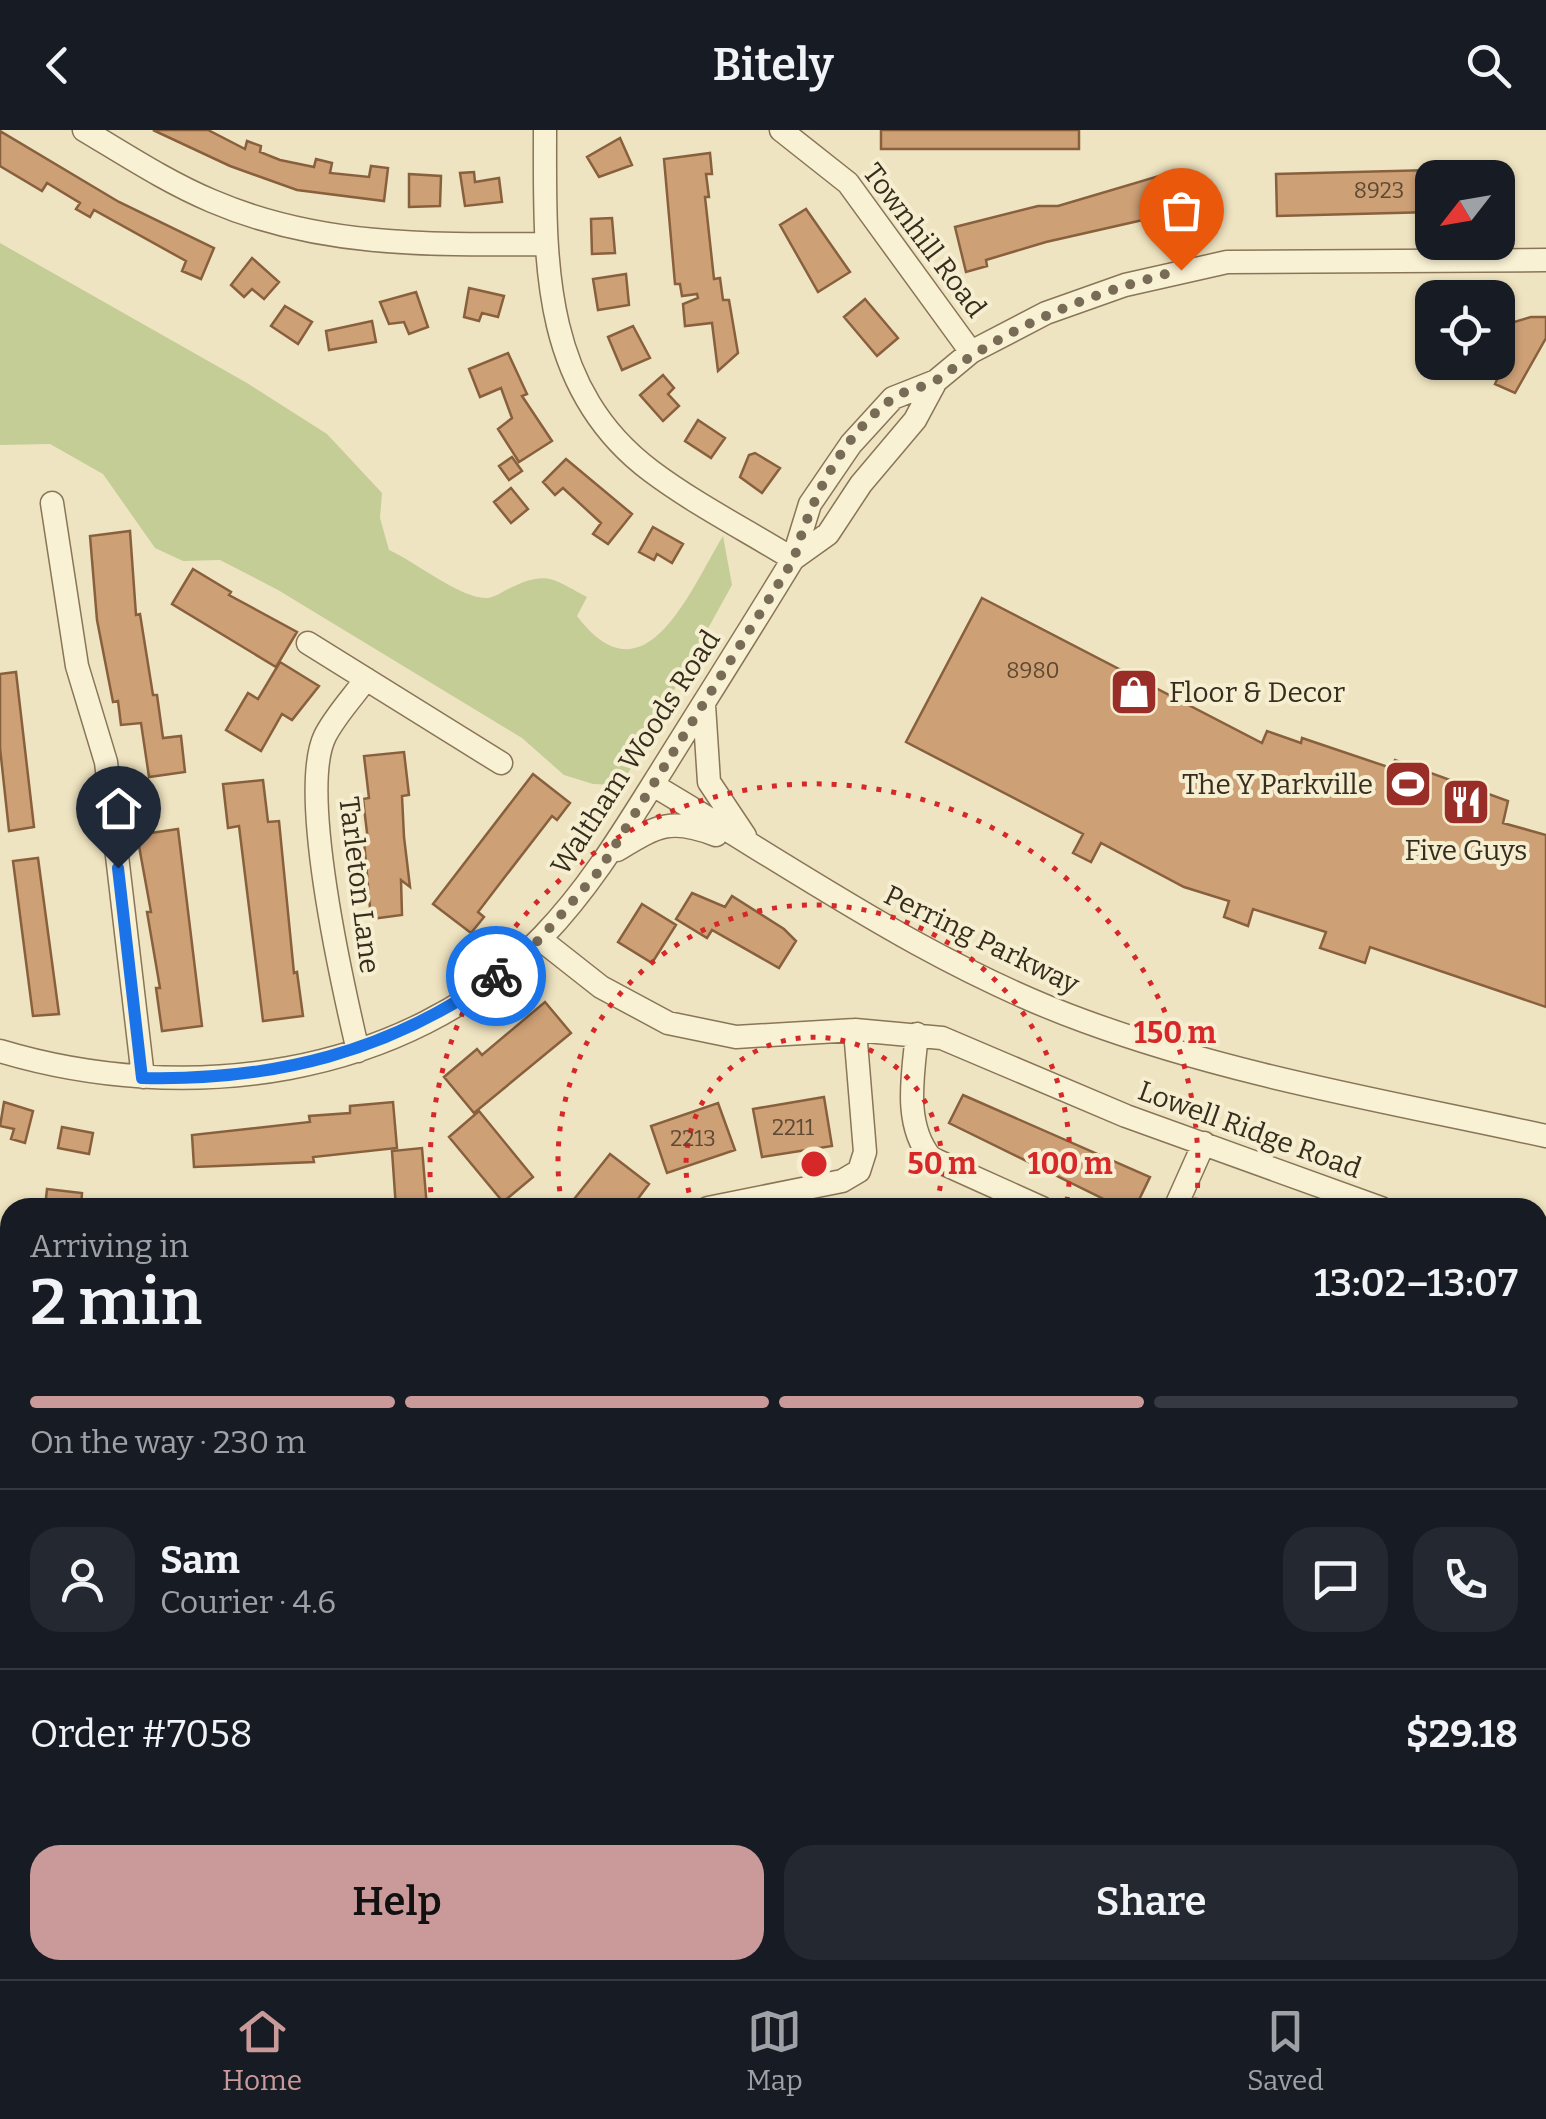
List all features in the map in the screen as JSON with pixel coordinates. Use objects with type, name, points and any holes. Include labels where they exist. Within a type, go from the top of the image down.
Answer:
[{"type":"street","points":[[84,130],[212,202],[299,229],[422,246],[545,244]]},
{"type":"street","points":[[545,130],[545,244],[550,302],[575,382],[596,415],[648,468],[794,559]]},
{"type":"street","name":"Townhill Road","points":[[781,130],[848,182],[971,352]]},
{"type":"street","name":"Waltham Woods Road","points":[[0,1051],[60,1066],[142,1078],[247,1074],[358,1051],[441,1013],[540,939],[612,853],[794,559],[810,504],[851,444],[892,398],[936,381],[971,352],[1059,308],[1181,270],[1254,260],[1546,260]]},
{"type":"street","name":"Waltham Woods Road","points":[[794,559],[828,534],[861,484],[914,420],[936,381]]},
{"type":"street","points":[[52,503],[77,666],[106,762],[142,1078]]},
{"type":"street","points":[[308,643],[501,763]]},
{"type":"street","name":"Tarleton Lane","points":[[358,1051],[343,986],[317,776],[324,737],[366,679]]},
{"type":"street","points":[[704,703],[708,782],[735,824],[761,853]]},
{"type":"street","name":"Perring Parkway","points":[[652,785],[935,954],[1081,1020],[1189,1057],[1546,1136]]},
{"type":"street","points":[[612,853],[650,830],[677,824],[761,853]]},
{"type":"street","name":"Lowell Ridge Road","points":[[540,939],[601,986],[668,1022],[736,1037],[855,1030],[916,1034],[995,1056],[1126,1116],[1204,1143],[1336,1198]]},
{"type":"street","points":[[758,1198],[842,1181],[859,1170],[865,1152],[855,1030]]},
{"type":"street","points":[[916,1034],[913,1126],[919,1144],[931,1158],[1020,1198]]},
{"type":"street","points":[[1179,1198],[1204,1143]]},
{"type":"green space","points":[[0,243],[247,383],[327,434],[382,493],[380,518],[389,550],[465,593],[489,598],[531,580],[557,581],[587,597],[577,616],[601,641],[624,649],[644,644],[663,630],[696,584],[723,536],[732,585],[626,777],[616,785],[593,784],[564,775],[522,738],[278,590],[220,560],[183,561],[155,548],[103,474],[50,444],[0,445]]},
{"type":"building","points":[[153,130],[208,130],[245,149],[247,141],[261,146],[260,152],[280,160],[314,167],[316,159],[332,163],[330,173],[369,177],[371,166],[388,168],[384,201],[297,190],[230,166]]},
{"type":"building","points":[[881,130],[1079,130],[1079,149],[881,149]]},
{"type":"building","points":[[0,131],[119,202],[214,248],[201,279],[182,271],[186,261],[94,210],[90,217],[76,209],[80,203],[47,183],[42,191],[0,166]]},
{"type":"building","points":[[620,138],[632,165],[599,177],[587,157]]},
{"type":"building","points":[[710,153],[712,174],[706,174],[709,197],[705,197],[714,279],[720,278],[723,300],[729,300],[738,353],[718,371],[712,323],[685,326],[683,304],[698,298],[697,294],[682,296],[680,284],[675,284],[664,159]]},
{"type":"building","points":[[1415,170],[1415,212],[1277,216],[1276,174]]},
{"type":"building","points":[[474,172],[475,182],[499,178],[502,202],[465,206],[460,173]]},
{"type":"building","points":[[1169,173],[1178,212],[1046,242],[986,260],[987,266],[966,272],[955,227],[1038,206],[1058,206]]},
{"type":"building","points":[[409,174],[441,176],[440,206],[409,207]]},
{"type":"building","points":[[806,209],[850,272],[818,292],[780,225]]},
{"type":"building","points":[[612,218],[615,253],[592,254],[591,219]]},
{"type":"building","points":[[252,258],[279,282],[264,299],[252,289],[244,297],[231,285]]},
{"type":"building","points":[[626,274],[629,305],[598,310],[593,279]]},
{"type":"building","points":[[469,288],[504,296],[498,317],[482,313],[479,321],[464,317]]},
{"type":"building","points":[[416,292],[428,327],[409,334],[404,322],[389,324],[380,302]]},
{"type":"building","points":[[865,299],[898,338],[877,356],[844,317]]},
{"type":"building","points":[[285,306],[312,322],[298,344],[271,326]]},
{"type":"building","points":[[1546,317],[1546,338],[1515,393],[1495,384],[1497,380],[1515,380],[1515,322]]},
{"type":"building","points":[[372,321],[376,342],[329,350],[326,331]]},
{"type":"building","points":[[633,326],[650,358],[622,370],[608,337]]},
{"type":"building","points":[[508,353],[527,394],[522,396],[552,441],[519,462],[498,429],[512,418],[501,388],[480,397],[469,369]]},
{"type":"building","points":[[663,375],[674,388],[668,394],[679,406],[663,421],[640,395]]},
{"type":"building","points":[[698,420],[725,438],[711,458],[685,441]]},
{"type":"building","points":[[755,453],[780,468],[762,493],[740,477],[749,455]]},
{"type":"building","points":[[512,457],[522,471],[509,480],[499,466]]},
{"type":"building","points":[[566,459],[632,514],[608,544],[593,534],[601,523],[563,488],[555,495],[543,482]]},
{"type":"building","points":[[511,488],[528,509],[511,523],[494,502]]},
{"type":"building","points":[[653,527],[683,544],[672,563],[657,554],[654,560],[639,552]]},
{"type":"building","points":[[130,531],[136,615],[140,614],[153,695],[157,695],[163,738],[181,736],[185,772],[149,777],[141,723],[121,725],[118,701],[113,702],[97,620],[90,536]]},
{"type":"building","points":[[193,569],[231,592],[229,595],[297,632],[276,667],[172,604]]},
{"type":"building","points":[[982,598],[1262,743],[1267,731],[1301,743],[1302,738],[1391,768],[1395,760],[1508,801],[1503,823],[1546,835],[1546,1007],[1370,947],[1365,963],[1320,948],[1326,932],[1253,909],[1248,926],[1224,917],[1229,901],[1184,887],[1101,843],[1091,862],[1073,853],[1083,834],[906,742]]},
{"type":"building","points":[[280,662],[319,686],[292,720],[282,714],[261,751],[226,730],[248,693],[258,699]]},
{"type":"building","points":[[16,672],[34,827],[9,831],[0,748],[0,674]]},
{"type":"building","points":[[404,752],[409,795],[402,796],[410,887],[401,880],[402,915],[371,919],[364,841],[368,841],[363,799],[369,798],[364,756]]},
{"type":"building","points":[[533,774],[570,803],[557,820],[552,816],[478,912],[484,917],[471,933],[433,904]]},
{"type":"building","points":[[263,780],[268,822],[279,821],[294,973],[297,972],[303,1016],[263,1021],[239,826],[228,828],[223,784]]},
{"type":"building","points":[[178,829],[202,1026],[162,1031],[156,988],[160,988],[147,912],[151,912],[137,835]]},
{"type":"building","points":[[38,858],[59,1014],[33,1016],[13,861]]},
{"type":"building","points":[[692,893],[725,907],[732,896],[784,929],[796,941],[779,968],[712,930],[707,938],[676,919]]},
{"type":"building","points":[[642,904],[676,925],[652,963],[618,942]]},
{"type":"building","points":[[545,1002],[571,1033],[474,1113],[444,1077],[477,1049],[482,1055]]},
{"type":"building","points":[[963,1095],[1150,1177],[1140,1198],[1102,1198],[949,1123]]},
{"type":"building","points":[[824,1097],[832,1146],[762,1157],[753,1109]]},
{"type":"building","points":[[4,1102],[33,1111],[25,1143],[11,1139],[14,1129],[0,1126]]},
{"type":"building","points":[[393,1102],[397,1148],[313,1157],[314,1162],[194,1167],[192,1135],[310,1122],[309,1116],[350,1113],[350,1106]]},
{"type":"building","points":[[718,1103],[735,1150],[667,1173],[651,1126]]},
{"type":"building","points":[[479,1111],[533,1177],[508,1198],[500,1198],[449,1137]]},
{"type":"building","points":[[62,1127],[93,1133],[89,1154],[58,1148]]},
{"type":"building","points":[[422,1148],[426,1198],[395,1198],[392,1151]]},
{"type":"building","points":[[610,1154],[649,1184],[638,1198],[575,1198]]},
{"type":"building","points":[[47,1189],[82,1193],[82,1198],[46,1198]]},
{"type":"way so far","points":[[496,976],[540,939],[612,853],[794,559],[810,504],[851,444],[892,398],[936,381],[971,352],[1046,313],[1125,284],[1181,270]]},
{"type":"place","name":"Floor & Decor","points":[[1134,692]]},
{"type":"place","name":"The Y Parkville","points":[[1408,784]]},
{"type":"place","name":"Five Guys","points":[[1466,802]]},
{"type":"route","points":[[118,868],[142,1078],[247,1074],[358,1051],[441,1013],[496,976]]}]
